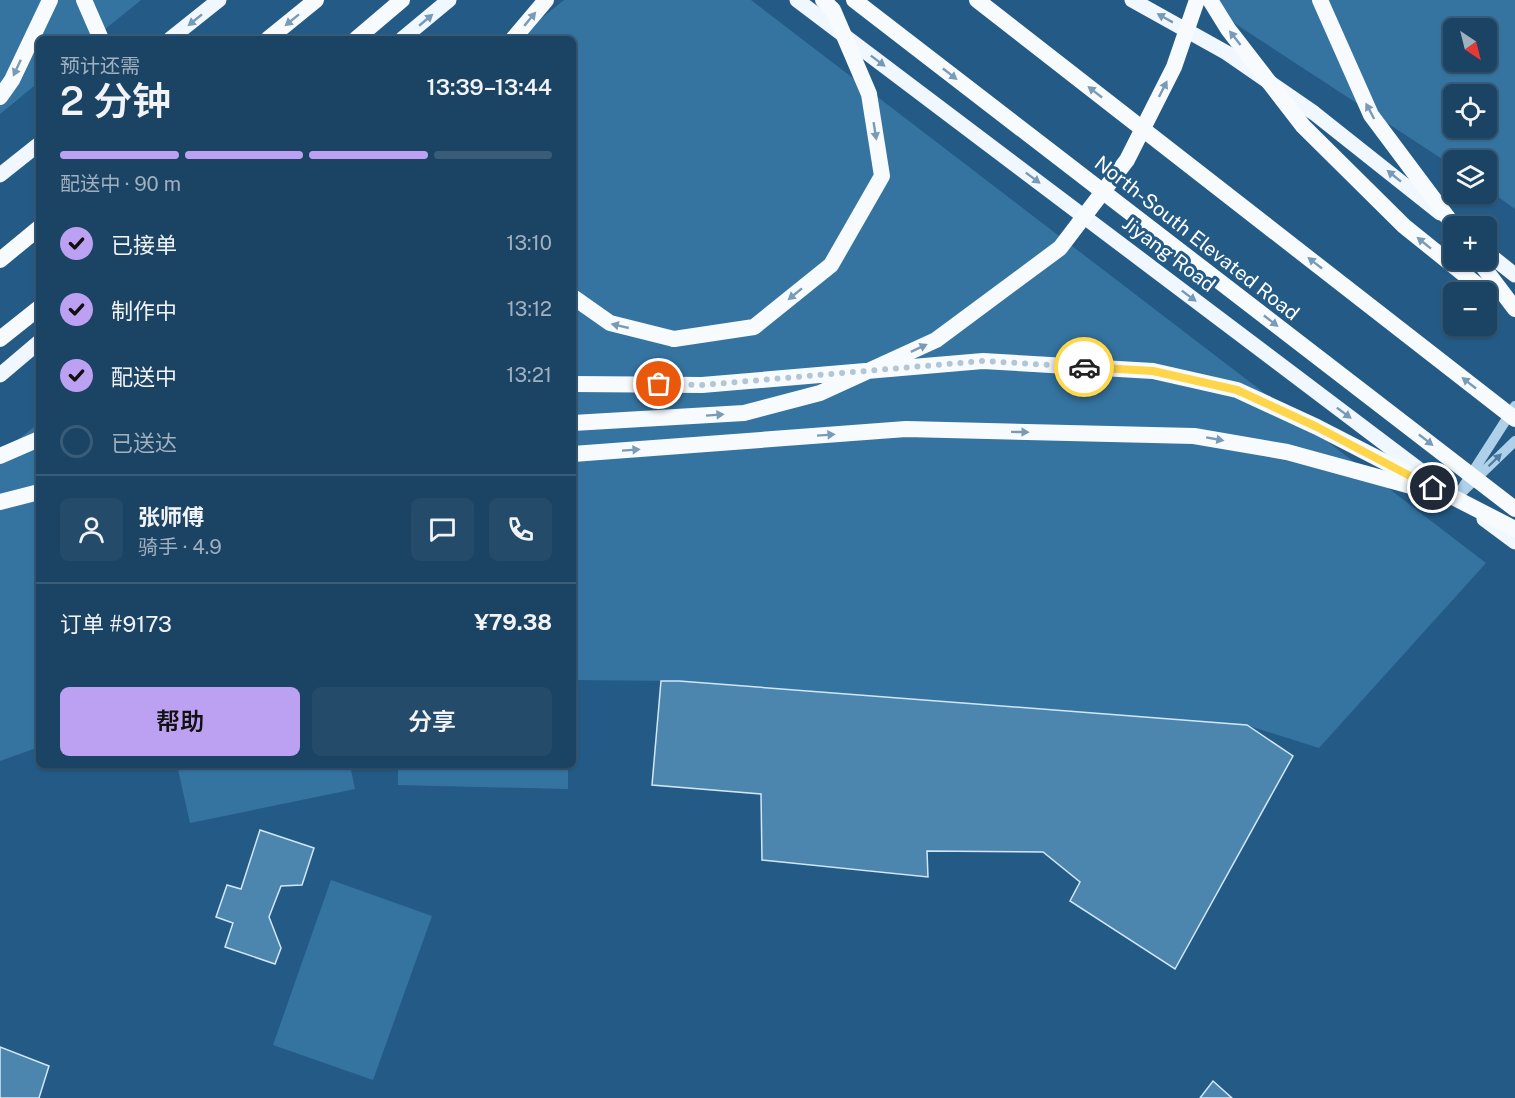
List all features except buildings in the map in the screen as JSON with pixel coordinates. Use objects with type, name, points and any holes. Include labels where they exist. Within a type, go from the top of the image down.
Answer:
[{"type":"highway","points":[[0,98],[12,80],[50,0]]},
{"type":"highway","points":[[84,0],[100,36]]},
{"type":"highway","points":[[272,36],[316,0]]},
{"type":"highway","points":[[360,36],[402,0]]},
{"type":"highway","points":[[516,36],[546,0]]},
{"type":"highway","points":[[576,299],[610,324],[674,339],[754,327],[831,265],[882,176],[869,94],[832,10],[823,0]]},
{"type":"highway","name":"North-South Elevated Road","points":[[854,0],[1515,509]]},
{"type":"highway","points":[[977,0],[1515,419]]},
{"type":"highway","points":[[576,423],[744,413],[820,393],[936,340],[1060,248],[1127,160],[1174,67],[1197,0]]},
{"type":"highway","points":[[1210,0],[1228,29],[1303,126],[1404,226],[1473,282]]},
{"type":"highway","points":[[1320,0],[1371,115],[1447,216]]},
{"type":"highway","points":[[0,260],[36,230]]},
{"type":"highway","points":[[1486,270],[1515,309]]},
{"type":"highway","points":[[1497,302],[1515,316]]},
{"type":"highway","points":[[0,339],[36,310]]},
{"type":"highway","points":[[576,384],[702,385],[983,361],[1153,371],[1237,390],[1317,427],[1515,529]]},
{"type":"highway","points":[[576,454],[906,429],[1194,436],[1287,452],[1454,498]]},
{"type":"highway","points":[[0,456],[36,440]]},
{"type":"highway","points":[[0,502],[36,493]]},
{"type":"main road","points":[[175,36],[219,0]]},
{"type":"main road","points":[[406,36],[449,0]]},
{"type":"main road","name":"Jiyang Road","points":[[798,0],[1515,542]]},
{"type":"main road","points":[[1132,0],[1227,53],[1314,113],[1443,216]]},
{"type":"main road","points":[[0,175],[36,146]]},
{"type":"main road","points":[[1497,261],[1515,275]]},
{"type":"main road","points":[[0,375],[36,345]]},
{"type":"street","points":[[1454,498],[1515,406]]},
{"type":"street","points":[[1454,498],[1515,441]]},
{"type":"shaded area","points":[[0,0],[141,0],[97,36],[36,36],[36,84],[0,114]]},
{"type":"shaded area","points":[[564,0],[751,0],[1486,563],[1319,748],[1246,725],[679,681],[576,680],[576,36],[520,36]]},
{"type":"shaded area","points":[[1199,0],[1515,0],[1515,209],[1497,196],[1497,150],[1443,150],[1443,159]]},
{"type":"shaded area","points":[[36,425],[36,748],[0,761],[0,454]]},
{"type":"shaded area","points":[[178,768],[351,768],[355,789],[190,823]]},
{"type":"shaded area","points":[[398,768],[568,768],[568,789],[398,785]]},
{"type":"shaded area","points":[[331,880],[432,916],[373,1080],[273,1045]]},
{"type":"way so far","points":[[659,384],[702,385],[983,361],[1084,367]]},
{"type":"route","points":[[1084,367],[1153,371],[1237,390],[1317,427],[1433,488]]}]
